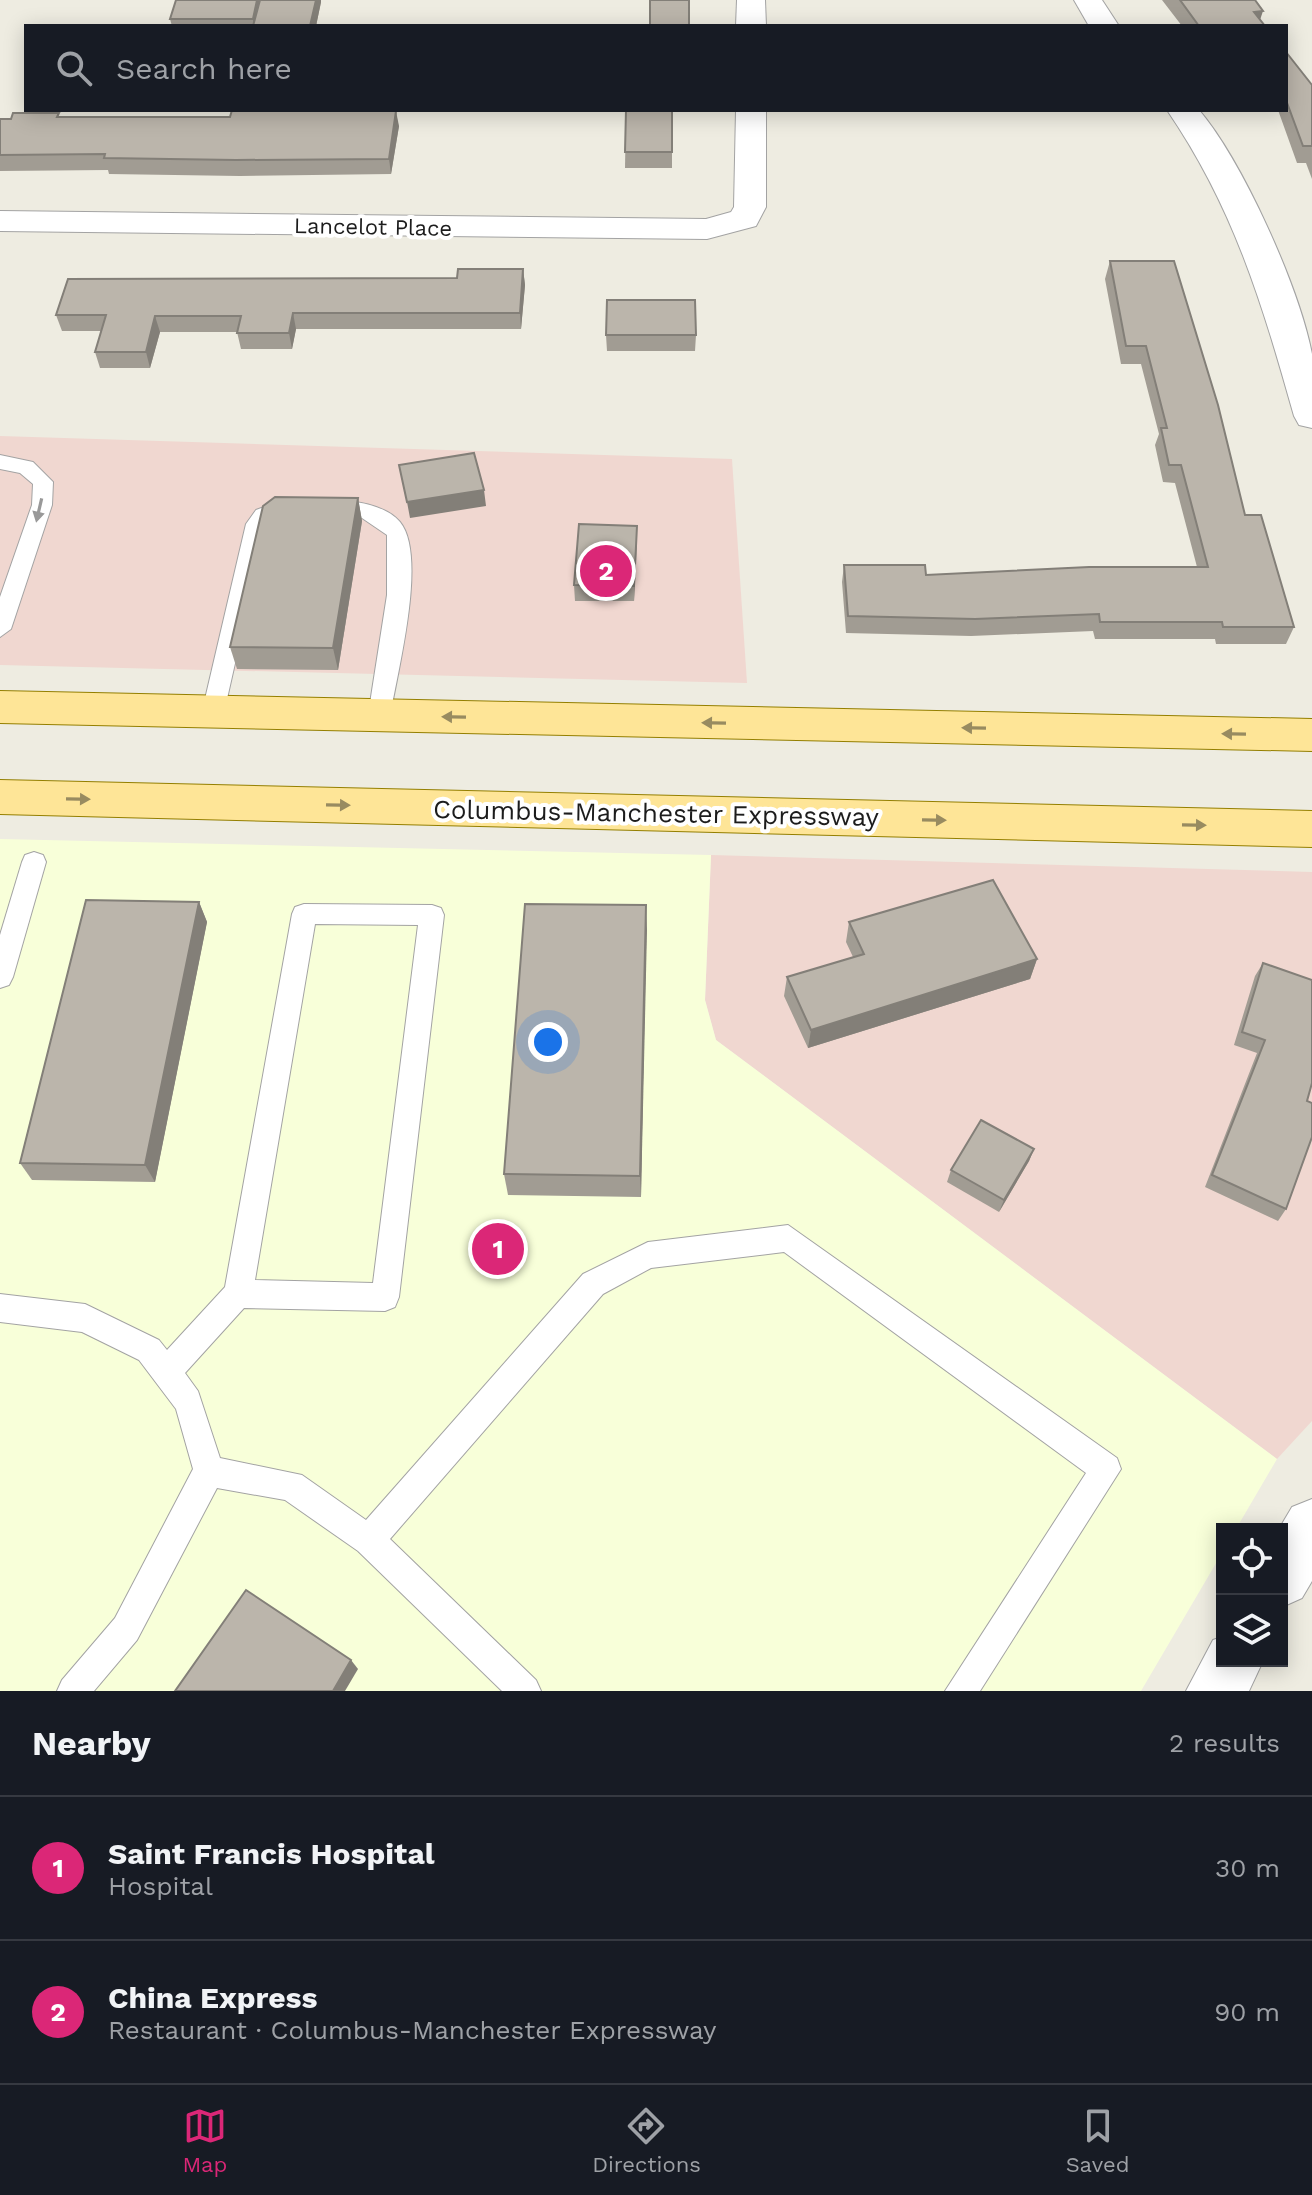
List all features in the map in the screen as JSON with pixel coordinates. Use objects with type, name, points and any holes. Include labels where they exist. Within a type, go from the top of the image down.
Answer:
[{"type":"main road","points":[[0,707],[1312,735]]},
{"type":"main road","name":"Columbus-Manchester Expressway","points":[[0,797],[1312,829]]},
{"type":"street","points":[[751,0],[751,24]]},
{"type":"street","points":[[1088,0],[1103,24]]},
{"type":"street","name":"Lancelot Place","points":[[0,221],[654,231],[707,229],[744,219],[751,187],[751,112]]},
{"type":"street","points":[[1184,112],[1195,123],[1243,208],[1276,294],[1312,416]]},
{"type":"street","points":[[1288,1568],[1312,1527]]},
{"type":"street","points":[[1216,1691],[1230,1667]]},
{"type":"lane","points":[[0,462],[26,467],[43,482],[42,505],[0,629]]},
{"type":"lane","points":[[213,712],[256,524],[276,508],[295,505],[336,506],[367,513],[388,522],[397,535],[398,577],[379,716]]},
{"type":"lane","points":[[0,977],[34,862]]},
{"type":"lane","points":[[166,1372],[238,1294],[304,914],[432,915],[385,1297],[238,1294]]},
{"type":"lane","points":[[369,1540],[593,1284],[648,1255],[788,1238],[1106,1469],[961,1691]]},
{"type":"lane","points":[[0,1308],[85,1318],[149,1350],[188,1401],[209,1471],[126,1629],[73,1691]]},
{"type":"lane","points":[[209,1471],[291,1486],[369,1540],[525,1691]]},
{"type":"shaded area","points":[[0,436],[732,459],[747,683],[0,665]]},
{"type":"shaded area","points":[[0,839],[711,855],[705,1000],[716,1040],[1277,1459],[1240,1523],[1216,1523],[1216,1563],[1141,1691],[0,1691]]},
{"type":"shaded area","points":[[711,855],[1312,872],[1312,1421],[1277,1459],[716,1040],[705,1000]]},
{"type":"building","points":[[176,0],[257,0],[253,19],[170,19]]},
{"type":"building","points":[[260,0],[316,0],[310,24],[254,24]]},
{"type":"building","points":[[650,0],[689,0],[689,24],[650,24]]},
{"type":"building","points":[[1180,0],[1255,0],[1263,11],[1254,12],[1263,24],[1198,24]]},
{"type":"building","points":[[1288,55],[1312,85],[1312,146],[1303,146],[1288,105]]},
{"type":"building","points":[[231,112],[396,112],[389,159],[236,160],[104,158],[105,154],[0,155],[0,119],[11,119],[13,113],[59,113],[57,117],[230,117]]},
{"type":"building","points":[[626,112],[672,112],[672,152],[625,152]]},
{"type":"building","points":[[1110,261],[1174,261],[1218,405],[1245,515],[1261,515],[1294,627],[1223,627],[1222,622],[1100,622],[1099,614],[975,619],[848,616],[844,565],[925,565],[926,575],[1089,567],[1208,567],[1181,465],[1169,465],[1161,428],[1167,428],[1146,346],[1126,346]]},
{"type":"building","points":[[458,269],[523,269],[520,313],[293,313],[289,333],[237,333],[241,316],[155,316],[146,352],[95,352],[106,315],[56,315],[68,279],[457,278]]},
{"type":"building","points":[[607,300],[695,300],[696,335],[606,335]]},
{"type":"building","points":[[474,453],[484,490],[407,502],[399,465]]},
{"type":"building","points":[[275,497],[358,498],[333,648],[230,647],[263,506]]},
{"type":"building","points":[[579,524],[637,526],[634,586],[574,585]]},
{"type":"building","points":[[993,880],[1037,959],[811,1030],[787,977],[864,954],[849,922]]},
{"type":"building","points":[[86,900],[199,902],[145,1165],[20,1163]]},
{"type":"building","points":[[525,904],[646,905],[640,1176],[504,1174]]},
{"type":"building","points":[[1263,963],[1312,980],[1312,1083],[1307,1101],[1312,1103],[1312,1137],[1286,1209],[1212,1175],[1265,1040],[1242,1032]]},
{"type":"building","points":[[981,1120],[1034,1149],[1004,1200],[951,1170]]},
{"type":"building","points":[[246,1590],[351,1660],[333,1691],[175,1691]]},
{"type":"place","name":"China Express","points":[[606,571]]},
{"type":"place","name":"Saint Francis Hospital","points":[[498,1249]]}]
